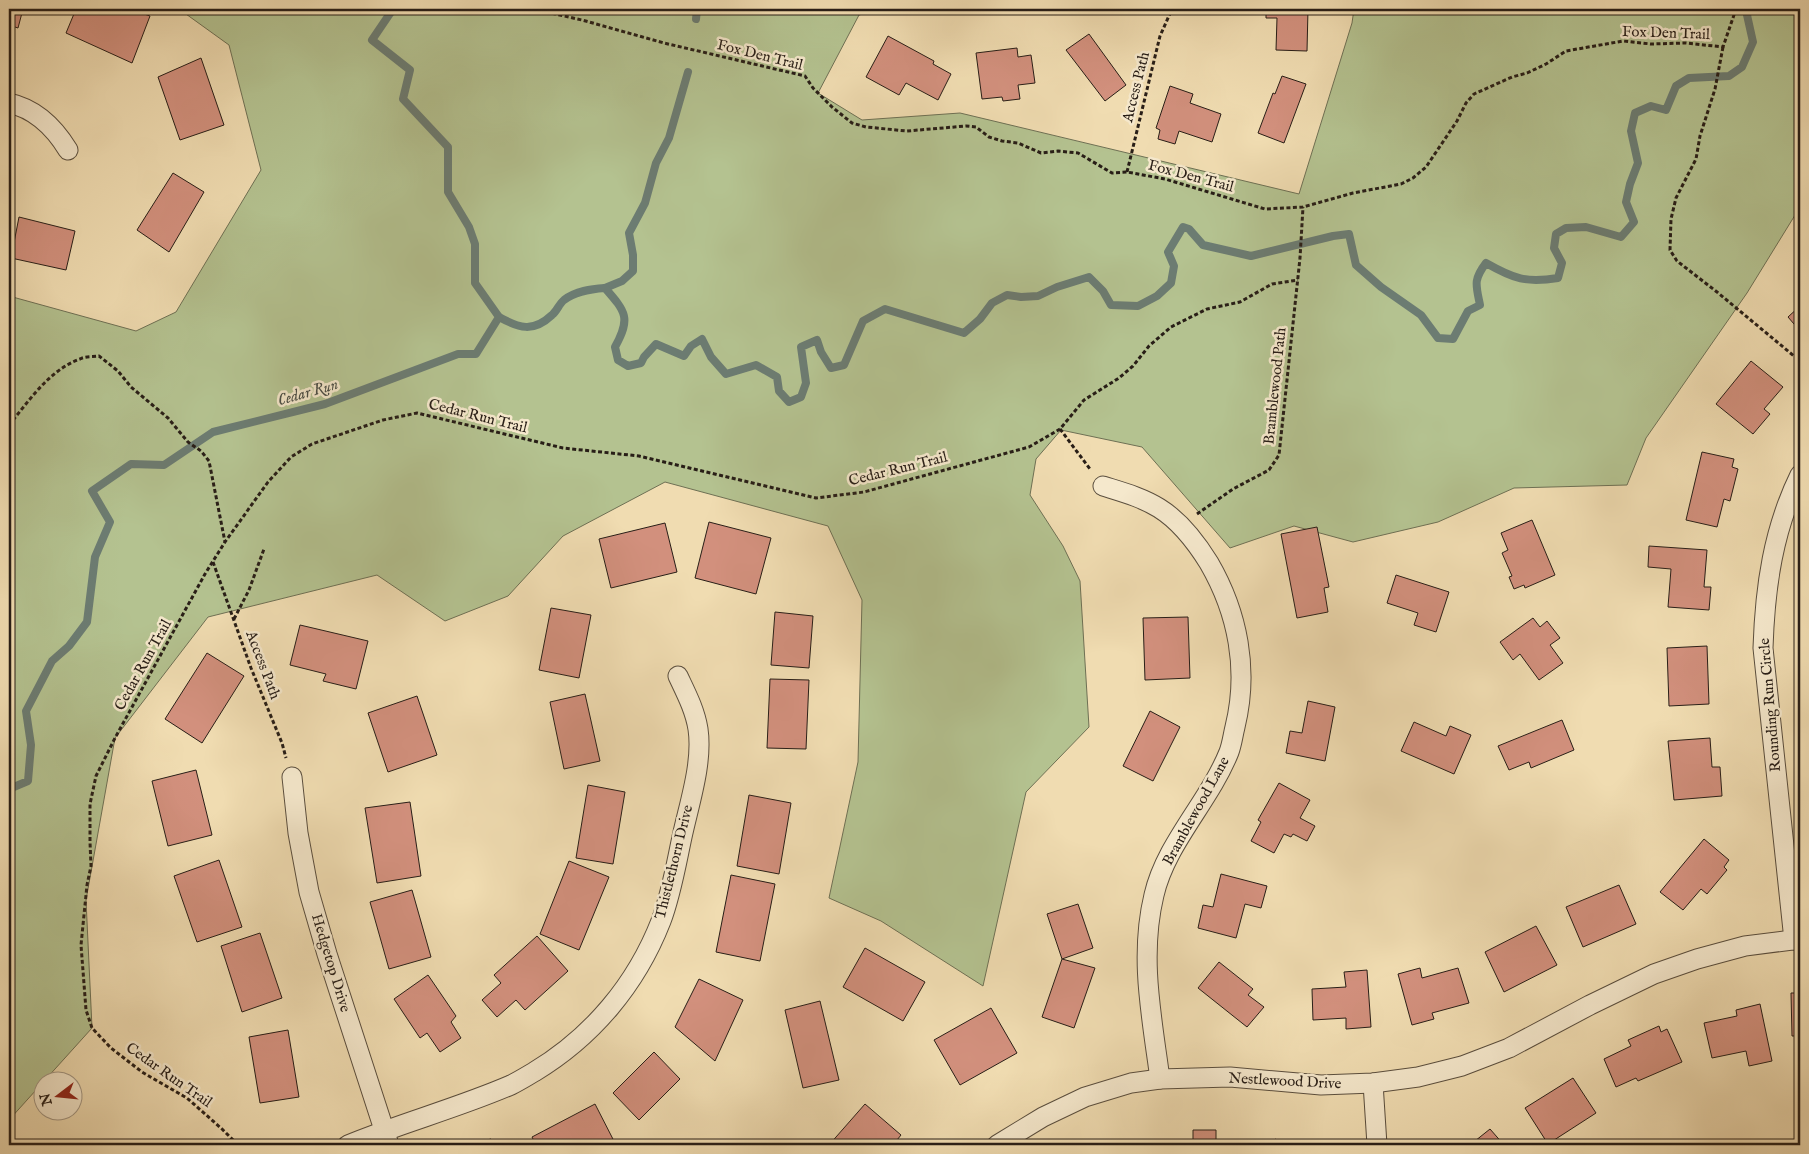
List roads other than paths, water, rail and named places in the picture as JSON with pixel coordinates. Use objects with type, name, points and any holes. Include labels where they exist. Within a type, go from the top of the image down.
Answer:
[{"type":"street","points":[[9,103],[20,105],[41,117],[57,133],[68,150]]},
{"type":"street","name":"Rounding Run Circle","points":[[1797,939],[1763,648],[1764,608],[1771,558],[1776,537],[1800,475]]},
{"type":"street","name":"Bramblewood Lane","points":[[1103,486],[1131,494],[1159,508],[1182,526],[1201,550],[1215,573],[1235,625],[1242,674],[1239,710],[1230,750],[1219,776],[1168,857],[1154,893],[1149,916],[1146,946],[1148,992],[1160,1079]]},
{"type":"street","name":"Thistlethorn Drive","points":[[348,1145],[387,1138],[471,1100],[513,1084],[555,1059],[584,1036],[610,1008],[632,979],[651,944],[661,920],[674,872],[698,758],[698,729],[689,698],[678,676]]},
{"type":"street","name":"Hedgetop Drive","points":[[292,777],[298,833],[309,892],[327,954],[387,1138]]},
{"type":"street","name":"Nestlewood Drive","points":[[997,1145],[1043,1117],[1086,1097],[1131,1084],[1160,1079],[1230,1077],[1321,1085],[1373,1083],[1418,1077],[1462,1066],[1509,1048],[1646,978],[1698,959],[1745,946],[1797,939]]},
{"type":"street","points":[[1373,1083],[1377,1145]]},
{"type":"waterway","name":"Cedar Run","points":[[9,789],[28,781],[31,745],[26,711],[52,661],[69,646],[87,622],[95,557],[110,522],[92,491],[131,464],[164,465],[213,432],[325,404],[458,354],[476,354],[499,317],[475,283],[475,244],[469,227],[448,192],[448,147],[403,99],[410,70],[372,40],[393,9]]},
{"type":"waterway","points":[[696,19],[697,9]]},
{"type":"waterway","points":[[499,317],[520,326],[532,326],[545,321],[562,302],[574,294],[605,288],[618,303],[624,316],[623,329],[615,347],[618,360],[628,366],[641,363],[656,344],[684,356],[691,346],[702,339],[711,357],[726,374],[756,365],[777,377],[779,391],[789,402],[801,397],[806,383],[801,347],[817,340],[821,352],[831,368],[844,365],[863,321],[885,309],[964,333],[980,319],[992,303],[1007,295],[1021,297],[1038,296],[1057,287],[1089,277],[1103,291],[1111,305],[1138,306],[1157,296],[1171,283],[1174,266],[1168,252],[1183,227],[1189,229],[1203,245],[1251,256],[1333,236],[1349,234],[1356,265],[1381,287],[1421,315],[1438,338],[1453,339],[1468,311],[1480,305],[1477,292],[1477,278],[1486,263],[1505,273],[1529,280],[1558,278],[1562,263],[1554,248],[1556,234],[1566,228],[1586,227],[1621,237],[1634,222],[1626,202],[1638,163],[1631,131],[1635,113],[1651,106],[1666,110],[1676,86],[1689,78],[1729,76],[1742,67],[1753,42],[1747,15],[1750,9]]},
{"type":"waterway","points":[[605,288],[622,281],[633,271],[633,255],[629,233],[645,203],[656,163],[669,138],[688,72]]}]
